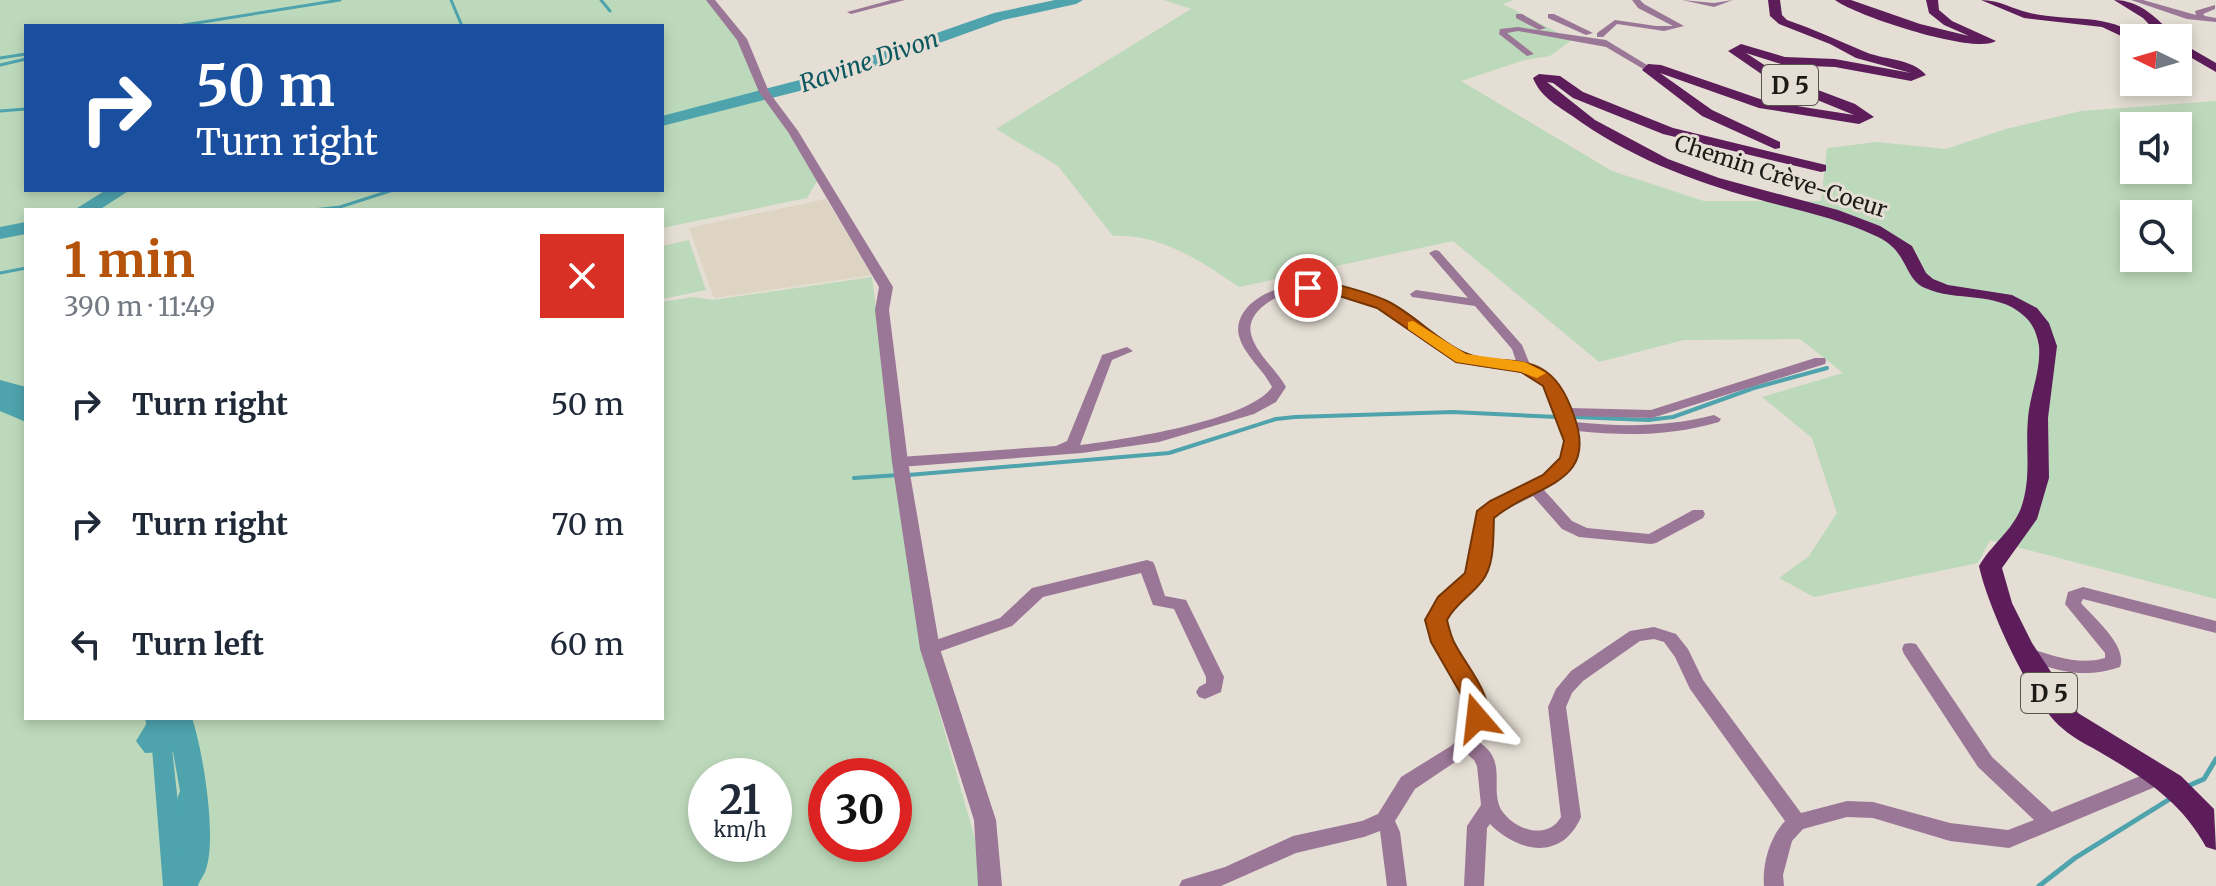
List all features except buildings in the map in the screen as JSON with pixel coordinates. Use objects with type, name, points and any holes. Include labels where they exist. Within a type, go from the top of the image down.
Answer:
[{"type":"main road","name":"D 5","points":[[1648,68],[1661,69],[1764,105],[1859,120],[1867,117],[1859,111],[1777,79],[1734,51],[1741,48],[1784,61],[1835,63],[1904,76],[1920,75],[1915,70],[1860,55],[1834,41],[1783,22],[1776,16],[1774,0]]},
{"type":"main road","points":[[1841,0],[1883,18],[1973,41],[1990,41],[1948,23],[1933,11],[1932,0]]},
{"type":"main road","points":[[1987,0],[2028,16],[2104,24],[2120,31]]},
{"type":"main road","points":[[2120,0],[2155,24]]},
{"type":"main road","points":[[2192,53],[2216,68]]},
{"type":"main road","points":[[2192,65],[2216,75]]},
{"type":"main road","name":"Chemin Crève-Coeur","points":[[1648,68],[1679,95],[1707,113],[1821,165],[1821,168],[1668,131],[1578,95],[1556,79],[1539,78],[1545,90],[1577,114],[1640,152],[1730,187],[1851,219],[1905,247],[1915,272],[1926,282],[2000,298],[2036,316],[2049,349],[2038,419],[2040,459],[2034,502],[2019,535],[1990,566],[1992,580],[2026,653]]},
{"type":"main road","name":"D 5","points":[[2026,653],[2055,703],[2069,720],[2184,793],[2208,818],[2216,838]]},
{"type":"street","points":[[711,0],[742,39],[767,96],[793,131],[886,287],[882,310],[900,462],[930,649],[985,820],[990,886]]},
{"type":"street","points":[[851,12],[901,0]]},
{"type":"street","points":[[1603,40],[1615,22],[1629,21],[1666,29],[1680,26],[1641,6],[1636,0]]},
{"type":"street","points":[[1686,0],[1714,5],[1729,0]]},
{"type":"street","points":[[2135,0],[2216,20]]},
{"type":"street","points":[[2203,19],[2198,13],[2212,7]]},
{"type":"street","points":[[1519,16],[1550,35]]},
{"type":"street","points":[[1551,16],[1603,40],[1648,68]]},
{"type":"street","points":[[1530,54],[1503,31],[1513,29],[1603,40]]},
{"type":"street","points":[[1435,253],[1518,348],[1525,367]]},
{"type":"street","points":[[900,462],[1057,451],[1159,438],[1201,428],[1249,411],[1271,399],[1279,387],[1274,374],[1249,343],[1243,329],[1248,314],[1261,301],[1282,291],[1331,288],[1359,295],[1389,308],[1461,358],[1525,367],[1550,383],[1573,441],[1569,460],[1550,479],[1497,505],[1484,515],[1481,555],[1475,576],[1446,602],[1436,620],[1442,642],[1473,695],[1477,718],[1467,745],[1407,784],[1385,820],[1364,829],[1293,845],[1228,875],[1189,886]]},
{"type":"street","points":[[1416,294],[1479,303]]},
{"type":"street","points":[[1057,451],[1073,444],[1107,358],[1127,351]]},
{"type":"street","points":[[1566,419],[1652,414],[1820,361]]},
{"type":"street","points":[[1566,419],[1652,431],[1714,419]]},
{"type":"street","points":[[1533,487],[1567,525],[1584,533],[1651,539],[1698,514]]},
{"type":"street","points":[[930,649],[1016,617],[1030,596],[1038,592],[1147,566],[1159,601],[1180,604],[1215,677],[1215,687],[1205,692]]},
{"type":"street","points":[[2026,653],[2075,669],[2100,668],[2114,662],[2113,651],[2073,604],[2074,596],[2083,593],[2216,627]]},
{"type":"street","points":[[1467,745],[1481,753],[1485,761],[1490,807],[1499,820],[1523,836],[1547,840],[1567,828],[1571,817],[1557,707],[1565,689],[1577,676],[1636,635],[1654,633],[1670,638],[1682,654],[1696,684],[1797,822]]},
{"type":"street","points":[[1910,649],[1985,762],[2049,822]]},
{"type":"street","points":[[1774,886],[1773,875],[1783,837],[1797,822],[1847,809],[1873,810],[1950,832],[2009,839],[2160,776]]},
{"type":"street","points":[[1474,886],[1477,826],[1490,807]]},
{"type":"street","points":[[1385,820],[1390,832],[1397,886]]},
{"type":"shaded area","points":[[826,199],[872,275],[714,298],[689,228]]},
{"type":"green space","points":[[0,0],[710,0],[742,39],[764,92],[817,181],[807,198],[664,228],[664,208],[24,208],[24,720],[664,720],[664,302],[693,297],[713,300],[872,277],[921,648],[975,839],[979,886],[0,886]]},
{"type":"green space","points":[[1164,0],[1514,0],[1503,4],[1572,40],[1550,56],[1525,60],[1461,81],[1612,171],[1704,201],[1821,201],[1827,148],[1877,142],[1946,149],[2006,129],[2081,111],[2216,101],[2216,599],[1990,540],[1978,563],[1814,597],[1779,578],[1809,556],[1837,513],[1812,438],[1762,397],[1843,373],[1800,339],[1684,340],[1599,362],[1453,241],[1239,287],[1211,268],[1164,244],[1130,236],[1113,236],[1058,166],[996,129],[1191,9]]},
{"type":"green space","points":[[689,240],[706,290],[664,299],[664,246]]},
{"type":"water","points":[[0,380],[24,386],[24,421],[0,411]]},
{"type":"water","points":[[149,720],[193,720],[204,772],[210,837],[206,869],[198,886],[174,886],[177,840],[173,811],[180,791],[173,752],[145,753],[136,741]]},
{"type":"waterway","points":[[190,24],[340,0]]},
{"type":"waterway","points":[[451,0],[461,24]]},
{"type":"waterway","points":[[601,0],[610,11]]},
{"type":"waterway","name":"Ravine Divon","points":[[664,120],[817,81],[999,16],[1076,0]]},
{"type":"waterway","points":[[0,58],[24,54]]},
{"type":"waterway","points":[[0,65],[24,59]]},
{"type":"waterway","points":[[0,111],[24,109]]},
{"type":"waterway","name":"Ravine Divon","points":[[88,208],[116,192]]},
{"type":"waterway","points":[[331,208],[387,192]]},
{"type":"waterway","name":"Ravine Divon","points":[[0,233],[24,228]]},
{"type":"waterway","points":[[0,273],[24,268]]},
{"type":"waterway","points":[[1574,417],[1648,420],[1673,417],[1754,388],[1827,368]]},
{"type":"waterway","points":[[908,475],[1169,453],[1276,419],[1295,417],[1453,412],[1557,417]]},
{"type":"waterway","points":[[854,478],[899,475]]},
{"type":"waterway","points":[[155,720],[162,748],[175,886]]},
{"type":"waterway","points":[[2188,786],[2204,779],[2216,759]]},
{"type":"waterway","points":[[2039,886],[2075,858],[2173,797]]},
{"type":"slow traffic","points":[[1413,326],[1461,358],[1472,362],[1525,367],[1537,373]]},
{"type":"route","points":[[1308,288],[1331,288],[1382,304],[1461,358],[1472,362],[1525,367],[1538,373],[1550,383],[1564,412],[1573,441],[1569,460],[1550,479],[1497,505],[1484,515],[1481,555],[1475,576],[1446,602],[1436,620],[1442,642],[1473,695],[1477,718]]}]
